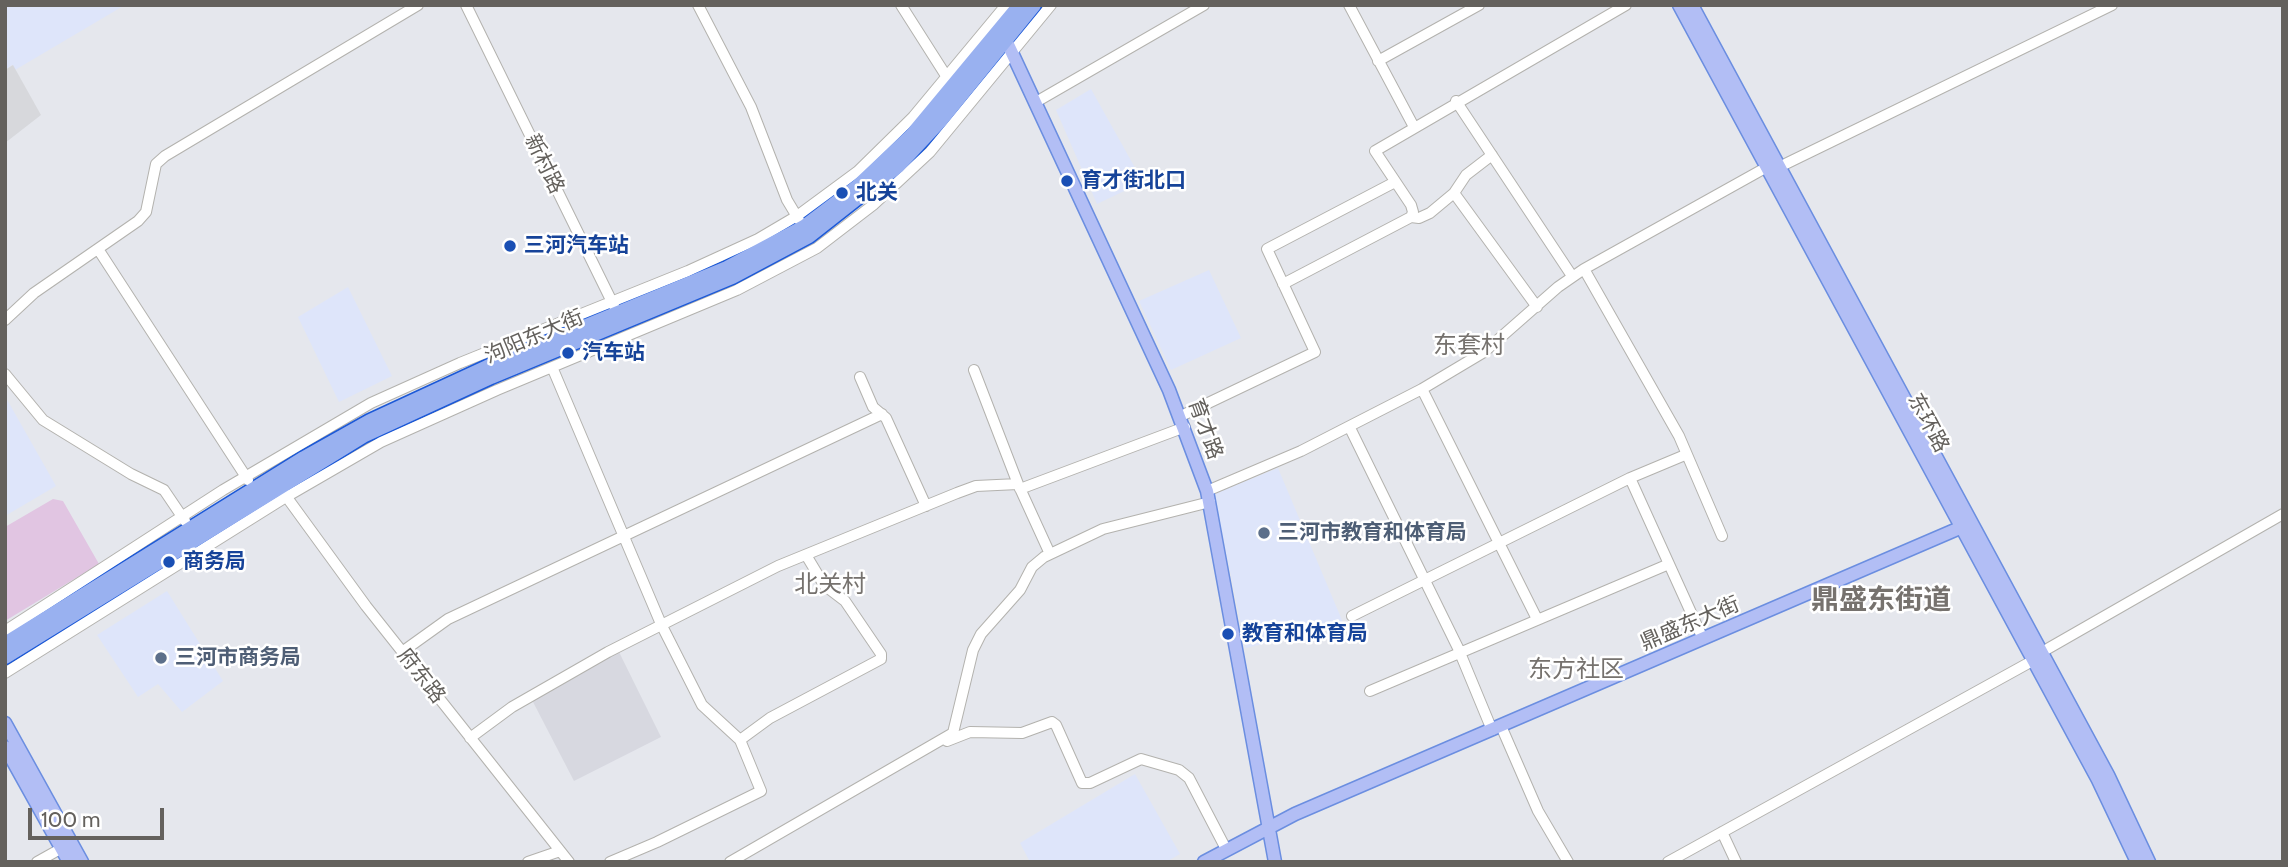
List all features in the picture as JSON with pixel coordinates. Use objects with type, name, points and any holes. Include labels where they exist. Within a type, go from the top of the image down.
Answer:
[{"type":"highway","name":"泃阳东大街","points":[[5,644],[250,482],[386,412],[727,268],[890,158],[950,82],[1020,5]]},
{"type":"highway","name":"泃阳东大街","points":[[5,657],[282,492],[391,422],[617,313],[751,268],[833,220],[881,181],[920,143],[1009,47],[1034,5]]},
{"type":"main road","name":"东环路","points":[[1679,5],[1772,168],[2103,778],[2152,862]]},
{"type":"main road","name":"东环路","points":[[1692,5],[1772,168],[1962,527],[2038,656]]},
{"type":"main road","name":"育才路","points":[[1009,47],[1183,421],[1208,496],[1275,862]]},
{"type":"main road","name":"鼎盛东大街","points":[[1204,862],[1269,828],[1962,527]]},
{"type":"main road","points":[[5,723],[82,862]]},
{"type":"main road","points":[[5,747],[69,862]]},
{"type":"main road","name":"东环路","points":[[2103,778],[2140,862]]},
{"type":"street","points":[[5,320],[34,293],[146,212],[156,164],[165,156],[418,5]]},
{"type":"street","name":"新村路","points":[[466,5],[617,313]]},
{"type":"street","points":[[698,5],[751,107],[778,179],[800,221]]},
{"type":"street","points":[[901,5],[950,82],[1006,5]]},
{"type":"street","points":[[5,673],[282,492],[397,435],[737,290],[793,261],[841,231],[890,191],[930,152],[1009,47],[1051,5]]},
{"type":"street","points":[[1036,102],[1204,5]]},
{"type":"street","points":[[1349,5],[1414,127]]},
{"type":"street","points":[[1378,61],[1479,5]]},
{"type":"street","points":[[1411,216],[1411,205],[1375,151],[1626,5]]},
{"type":"street","points":[[730,862],[953,733],[973,650],[981,634],[1020,590],[1032,567],[1051,554],[1103,529],[1208,496],[1350,428],[1484,352],[1572,276],[1584,269],[1772,168],[2112,5]]},
{"type":"street","points":[[1457,101],[1572,276]]},
{"type":"street","points":[[1283,284],[1411,216],[1419,218],[1430,213],[1454,193],[1466,175],[1492,155]]},
{"type":"street","points":[[470,738],[512,707],[661,624],[806,555],[976,486],[1019,487],[1183,421],[1315,352],[1267,249],[1395,181]]},
{"type":"street","points":[[1454,193],[1537,307]]},
{"type":"street","points":[[98,249],[250,482]]},
{"type":"street","points":[[1584,269],[1679,436],[1722,536]]},
{"type":"street","points":[[552,367],[661,624],[702,705],[740,740],[761,791],[610,862]]},
{"type":"street","points":[[974,370],[1019,487],[1051,554]]},
{"type":"street","points":[[5,374],[43,420],[131,474],[164,490],[186,523],[5,631]]},
{"type":"street","points":[[860,377],[873,407],[882,414],[926,506]]},
{"type":"street","points":[[1422,388],[1537,619]]},
{"type":"street","points":[[402,652],[448,619],[882,414]]},
{"type":"street","points":[[1350,428],[1538,811],[1568,862]]},
{"type":"street","points":[[1352,616],[1630,478],[1685,455]]},
{"type":"street","points":[[1630,478],[1703,639]]},
{"type":"street","name":"府东路","points":[[282,492],[402,652],[569,862]]},
{"type":"street","points":[[1668,862],[2038,656],[2283,514]]},
{"type":"street","points":[[740,740],[770,718],[881,659],[881,654],[845,601],[824,585],[806,555]]},
{"type":"street","points":[[1370,691],[1669,564]]},
{"type":"street","points":[[943,741],[970,733],[1022,733],[1052,722],[1056,725],[1082,783],[1090,783],[1141,759],[1179,770],[1189,778],[1226,849]]},
{"type":"street","points":[[1723,832],[1736,862]]},
{"type":"street","points":[[37,862],[62,848]]},
{"type":"street","points":[[528,862],[560,850]]},
{"type":"shaded area","points":[[5,5],[125,5],[15,70],[12,65],[5,70]]},
{"type":"shaded area","points":[[13,65],[41,115],[5,143],[5,70]]},
{"type":"shaded area","points":[[1091,89],[1143,182],[1097,204],[1056,110]]},
{"type":"shaded area","points":[[1209,270],[1241,338],[1171,370],[1139,301]]},
{"type":"shaded area","points":[[348,287],[392,376],[339,402],[298,317]]},
{"type":"shaded area","points":[[5,396],[56,486],[5,516]]},
{"type":"shaded area","name":"三河市教育和体育局","points":[[1278,468],[1344,625],[1246,648],[1214,494]]},
{"type":"shaded area","points":[[53,499],[63,501],[99,564],[5,621],[5,527]]},
{"type":"shaded area","name":"三河市商务局","points":[[167,591],[223,681],[182,712],[158,684],[138,697],[97,635]]},
{"type":"shaded area","points":[[619,652],[661,737],[574,781],[532,700]]},
{"type":"shaded area","points":[[1135,774],[1180,854],[1166,862],[1030,862],[1020,843]]},
{"type":"place","name":"育才街北口","points":[[1067,181]]},
{"type":"place","name":"北关","points":[[842,193]]},
{"type":"place","name":"三河汽车站","points":[[510,246]]},
{"type":"place","name":"汽车站","points":[[568,353]]},
{"type":"place","name":"三河市教育和体育局","points":[[1264,533]]},
{"type":"place","name":"商务局","points":[[169,562]]},
{"type":"place","name":"教育和体育局","points":[[1228,634]]},
{"type":"place","name":"三河市商务局","points":[[161,658]]},
{"type":"district","name":"东套村","points":[[1469,346]]},
{"type":"district","name":"北关村","points":[[830,585]]},
{"type":"district","name":"鼎盛东街道","points":[[1881,601]]},
{"type":"district","name":"东方社区","points":[[1576,670]]}]
